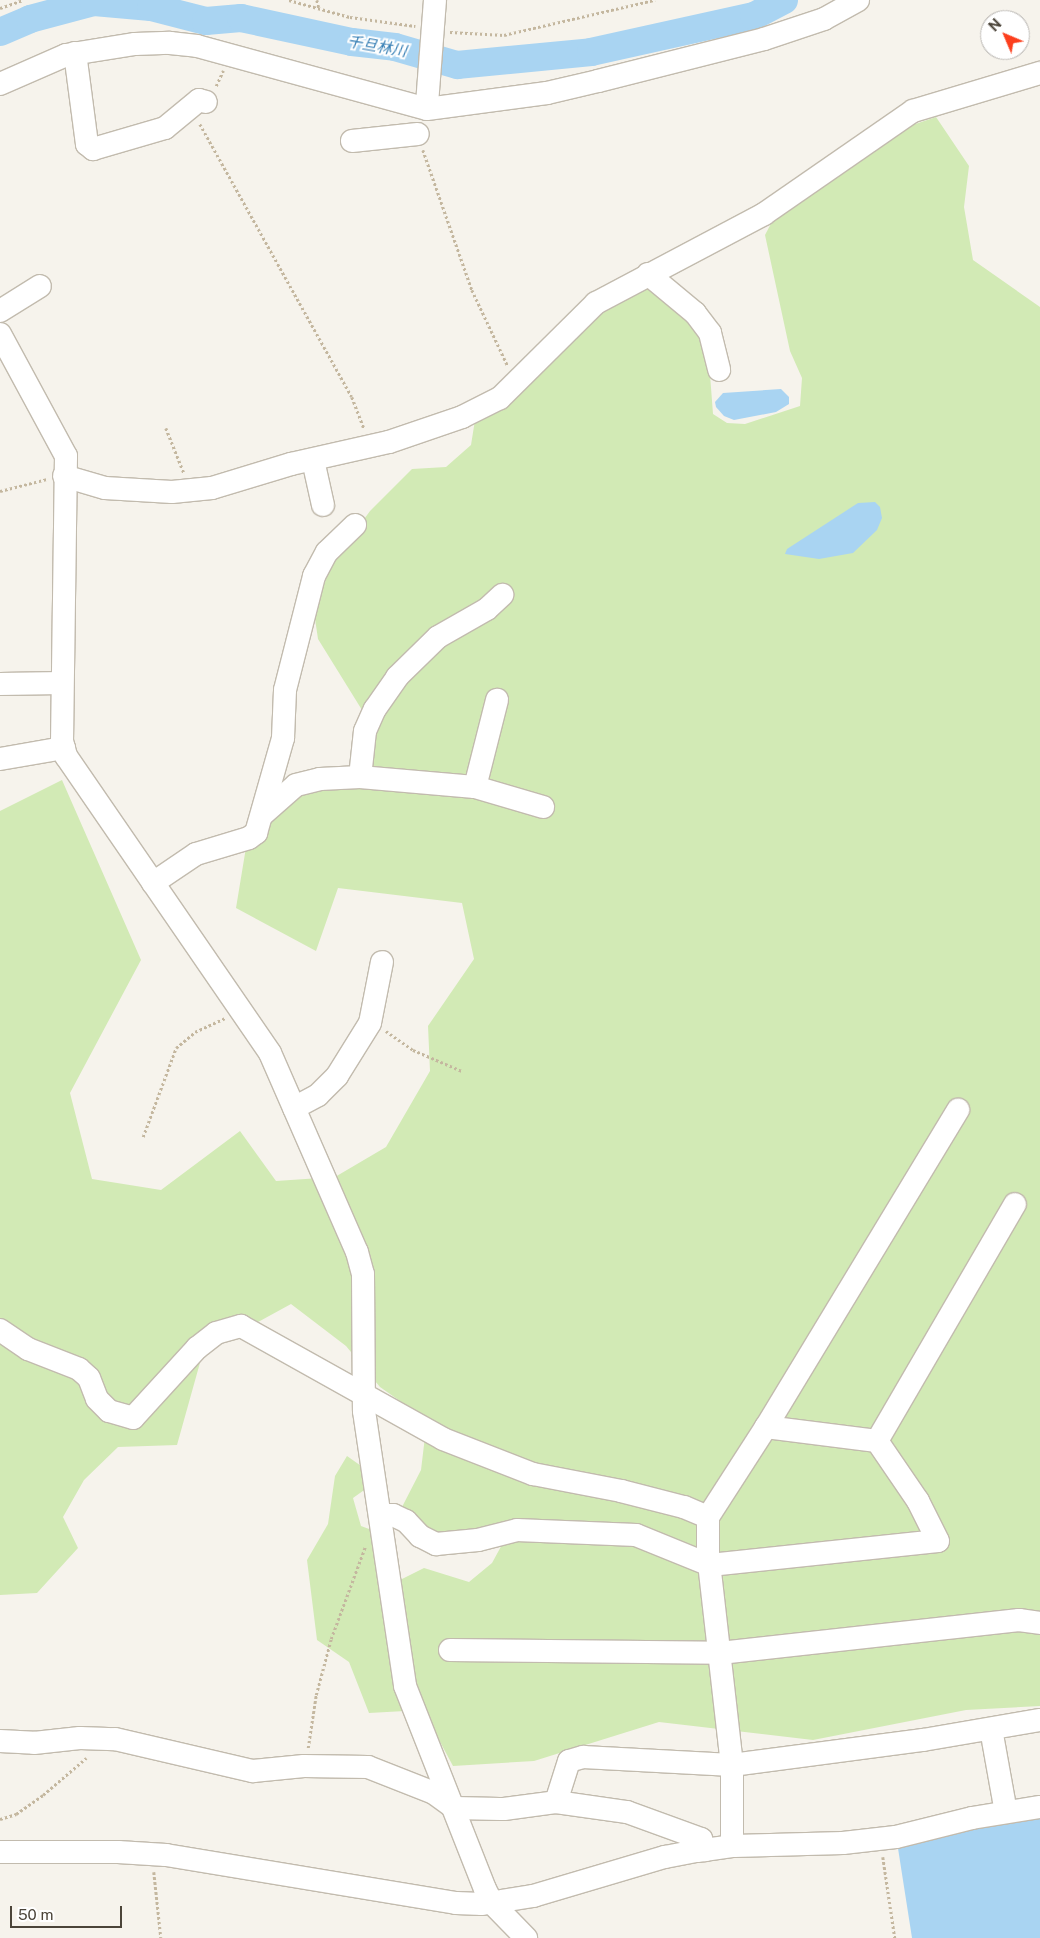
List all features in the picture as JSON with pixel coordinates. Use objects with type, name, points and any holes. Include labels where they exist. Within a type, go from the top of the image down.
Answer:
[{"type":"street","points":[[427,104],[435,0]]},
{"type":"street","points":[[0,84],[75,53],[135,44],[170,44],[197,46],[427,109],[547,93],[617,77],[764,39],[824,19],[858,0]]},
{"type":"street","points":[[75,53],[87,144],[93,150],[165,128],[199,100],[206,102]]},
{"type":"street","points":[[64,476],[105,488],[188,490],[212,488],[367,447],[462,417],[500,398],[515,380],[596,303],[764,214],[913,111],[1040,74]]},
{"type":"street","points":[[352,141],[418,134]]},
{"type":"street","points":[[648,274],[695,313],[710,333],[719,370]]},
{"type":"street","points":[[0,311],[40,286]]},
{"type":"street","points":[[0,334],[66,456],[64,476],[62,683],[64,748],[66,756],[270,1053],[357,1252],[363,1274],[363,1394],[382,1515],[390,1597],[405,1686],[492,1904],[526,1938]]},
{"type":"street","points":[[313,460],[323,506]]},
{"type":"street","points":[[153,883],[196,854],[249,838],[256,833],[283,738],[285,690],[314,576],[327,552],[355,525]]},
{"type":"street","points":[[360,777],[365,731],[374,709],[397,677],[438,637],[487,609],[502,595]]},
{"type":"street","points":[[0,684],[62,683]]},
{"type":"street","points":[[474,787],[497,700]]},
{"type":"street","points":[[0,759],[64,748]]},
{"type":"street","points":[[262,815],[296,785],[320,779],[360,777],[474,787],[543,807]]},
{"type":"street","points":[[294,1108],[318,1095],[337,1076],[370,1023],[382,962]]},
{"type":"street","points":[[732,1846],[732,1765],[710,1565],[708,1517],[766,1427],[958,1110]]},
{"type":"street","points":[[877,1441],[1015,1204]]},
{"type":"street","points":[[0,1330],[28,1349],[79,1369],[89,1378],[97,1399],[109,1411],[133,1418],[196,1348],[229,1327],[251,1329],[443,1439],[533,1474],[621,1491],[684,1507],[708,1517]]},
{"type":"street","points":[[382,1515],[393,1515],[406,1521],[420,1536],[436,1544],[478,1540],[517,1530],[636,1535],[710,1565],[938,1541],[918,1501],[877,1441],[766,1427]]},
{"type":"street","points":[[450,1650],[720,1653],[1019,1620],[1040,1623]]},
{"type":"street","points":[[556,1802],[569,1761],[583,1757],[732,1765],[992,1729],[1040,1720]]},
{"type":"street","points":[[992,1729],[1006,1812]]},
{"type":"street","points":[[0,1741],[34,1744],[80,1738],[114,1739],[233,1768],[253,1771],[304,1766],[368,1767],[434,1793],[455,1808],[504,1809],[556,1802],[627,1812],[701,1839],[705,1850]]},
{"type":"street","points":[[0,1852],[152,1854],[456,1903],[492,1904],[533,1896],[665,1857],[732,1846],[801,1846],[880,1838],[1006,1812],[1040,1807]]},
{"type":"path","points":[[0,8],[23,0]]},
{"type":"path","points":[[290,0],[380,23],[433,34],[504,35],[655,0]]},
{"type":"path","points":[[317,0],[319,8]]},
{"type":"path","points":[[226,54],[223,76],[197,116],[198,121],[352,397],[363,420],[367,447]]},
{"type":"path","points":[[418,134],[472,290],[515,380]]},
{"type":"path","points":[[166,428],[188,490]]},
{"type":"path","points":[[0,491],[64,476]]},
{"type":"path","points":[[143,1137],[176,1048],[182,1041],[242,1011]]},
{"type":"path","points":[[370,1023],[413,1050],[462,1071]]},
{"type":"path","points":[[304,1766],[316,1695],[331,1639],[367,1543]]},
{"type":"path","points":[[0,1819],[16,1814],[43,1795],[89,1756]]},
{"type":"path","points":[[880,1838],[895,1938]]},
{"type":"path","points":[[152,1854],[161,1938]]},
{"type":"green space","points":[[936,117],[969,166],[964,207],[973,260],[1040,307],[1040,1706],[966,1710],[813,1740],[659,1722],[534,1761],[453,1766],[423,1710],[369,1713],[349,1662],[317,1640],[307,1560],[328,1524],[335,1476],[347,1456],[364,1468],[367,1488],[353,1498],[361,1526],[380,1533],[398,1581],[424,1568],[469,1582],[492,1563],[504,1541],[493,1524],[472,1535],[452,1539],[422,1531],[402,1507],[421,1470],[427,1420],[380,1387],[346,1346],[291,1304],[203,1352],[177,1445],[118,1447],[84,1480],[63,1517],[78,1548],[37,1593],[0,1595],[0,811],[62,780],[141,960],[70,1093],[92,1179],[161,1190],[240,1131],[276,1181],[335,1177],[386,1147],[430,1071],[428,1026],[474,959],[462,903],[338,888],[316,951],[236,908],[251,817],[289,783],[364,784],[375,731],[318,639],[314,612],[332,563],[370,511],[412,469],[446,467],[471,445],[475,420],[598,306],[648,278],[707,335],[713,414],[727,423],[745,424],[800,406],[802,378],[790,351],[765,235],[775,216],[886,134]]},
{"type":"water","points":[[781,389],[789,397],[789,404],[776,412],[734,420],[724,416],[716,407],[715,402],[723,393]]},
{"type":"water","points":[[875,502],[880,507],[882,518],[877,530],[853,553],[819,559],[785,554],[787,549],[858,503]]},
{"type":"water","points":[[1040,1816],[1040,1938],[912,1938],[897,1842]]},
{"type":"waterway","name":"千旦林川","points":[[0,32],[30,19],[94,2],[151,7],[206,21],[241,18],[352,42],[395,47],[457,65],[591,52],[754,16],[784,0]]}]
